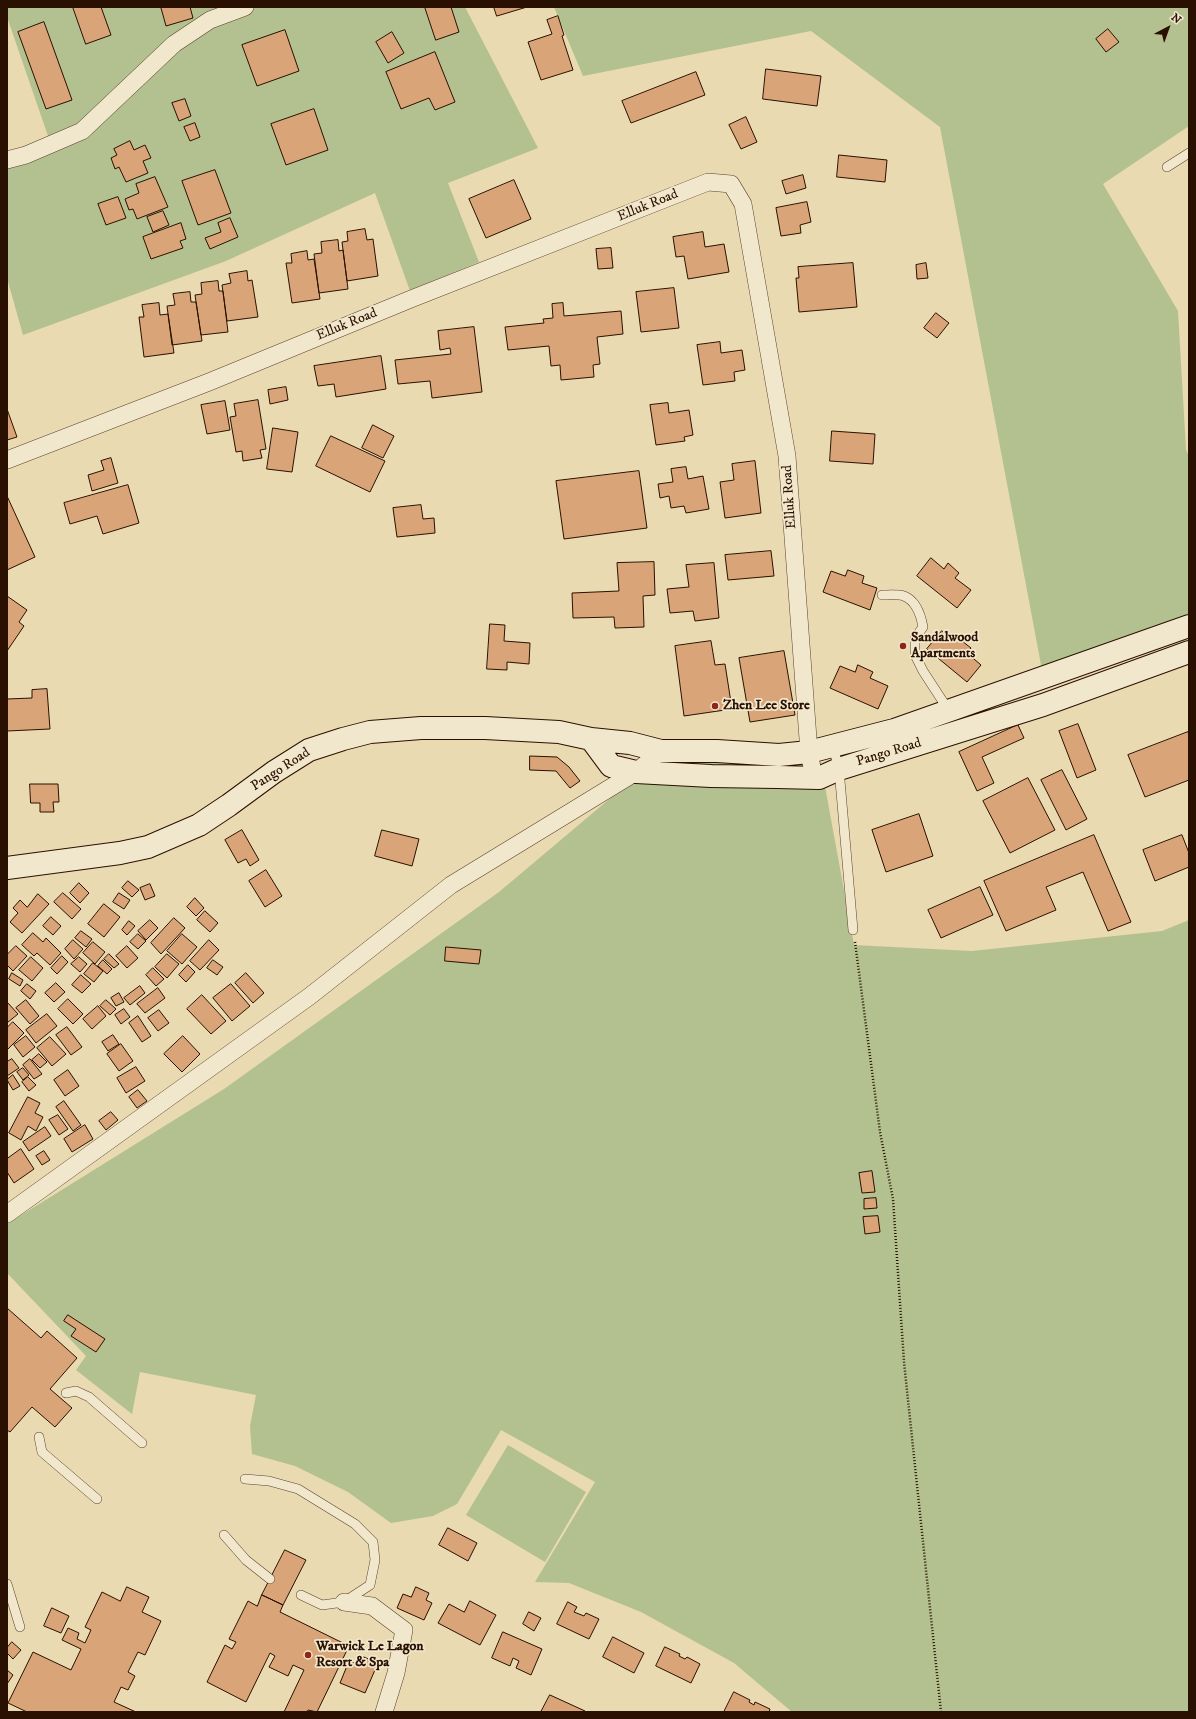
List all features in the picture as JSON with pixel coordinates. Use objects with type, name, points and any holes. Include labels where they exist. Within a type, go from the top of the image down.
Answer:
[{"type":"street","points":[[7,160],[26,155],[82,131],[174,44],[210,20],[245,7]]},
{"type":"street","name":"Elluk Road","points":[[7,460],[209,382],[411,299],[708,182],[730,184],[743,204],[787,456],[809,752],[814,778]]},
{"type":"street","name":"Pango Road","points":[[7,868],[120,853],[148,847],[199,825],[274,772],[309,750],[370,732],[421,728],[485,728],[559,732],[591,739],[630,743],[661,751],[717,751],[779,755],[809,752],[833,748],[894,730],[1189,626]]},
{"type":"street","name":"Pango Road","points":[[591,739],[611,766],[636,772],[711,776],[819,778],[839,768],[1043,705],[1189,652]]},
{"type":"street","points":[[7,1214],[310,996],[451,886],[636,772],[661,751]]},
{"type":"street","points":[[344,1602],[372,1606],[404,1630],[396,1673],[384,1712]]},
{"type":"lane","points":[[1167,167],[1189,153]]},
{"type":"lane","points":[[882,595],[904,596],[912,601],[921,615],[923,627],[915,638],[915,655],[923,671],[948,711]]},
{"type":"lane","points":[[833,748],[839,768],[853,930]]},
{"type":"lane","points":[[66,1393],[76,1391],[89,1397],[142,1443]]},
{"type":"lane","points":[[39,1437],[42,1452],[97,1499]]},
{"type":"lane","points":[[245,1479],[269,1481],[298,1488],[355,1524],[373,1542],[375,1560],[370,1585],[344,1602],[322,1605],[301,1595]]},
{"type":"lane","points":[[224,1535],[246,1560],[270,1579]]},
{"type":"lane","points":[[7,1584],[20,1627]]},
{"type":"path","points":[[853,930],[880,1132],[892,1200],[904,1362],[941,1712]]},
{"type":"green space","points":[[7,7],[465,7],[538,148],[448,183],[479,262],[410,291],[375,193],[226,261],[23,335],[7,278],[7,153],[48,136],[7,17]]},
{"type":"green space","points":[[554,7],[1189,7],[1189,126],[1103,184],[1178,311],[1186,450],[1189,456],[1189,631],[1045,686],[940,127],[811,31],[583,76]]},
{"type":"green space","points":[[664,753],[820,759],[854,945],[972,951],[1162,931],[1189,920],[1189,1712],[792,1712],[734,1663],[641,1612],[569,1583],[535,1582],[595,1482],[501,1430],[457,1504],[433,1516],[391,1523],[348,1492],[295,1466],[252,1454],[250,1426],[256,1395],[140,1372],[132,1414],[76,1370],[86,1356],[7,1273],[7,1224],[224,1089],[499,892]]},
{"type":"green space","points":[[508,1445],[586,1492],[545,1562],[466,1515]]},
{"type":"building","points":[[73,7],[101,7],[111,35],[86,44]]},
{"type":"building","points":[[190,7],[193,18],[166,26],[161,8]]},
{"type":"building","points":[[425,7],[451,7],[459,32],[436,40]]},
{"type":"building","points":[[494,7],[527,7],[497,16]]},
{"type":"building","points":[[558,16],[564,35],[562,36],[573,70],[541,80],[528,42],[552,34],[547,20]]},
{"type":"building","points":[[44,22],[72,100],[46,109],[18,32]]},
{"type":"building","points":[[1108,29],[1119,42],[1106,52],[1096,39]]},
{"type":"building","points":[[285,30],[299,71],[257,86],[242,45]]},
{"type":"building","points":[[392,32],[404,53],[388,63],[376,42]]},
{"type":"building","points":[[435,52],[455,102],[435,110],[429,98],[401,109],[386,72]]},
{"type":"building","points":[[766,69],[821,76],[817,106],[763,99]]},
{"type":"building","points":[[696,72],[705,95],[631,123],[622,101]]},
{"type":"building","points":[[185,99],[191,116],[179,121],[172,103]]},
{"type":"building","points":[[314,109],[328,150],[286,165],[271,124]]},
{"type":"building","points":[[746,117],[757,142],[741,149],[729,125]]},
{"type":"building","points":[[195,123],[200,137],[190,141],[184,127]]},
{"type":"building","points":[[130,141],[134,150],[145,145],[151,158],[143,161],[148,173],[126,182],[119,167],[115,169],[111,158],[117,155],[114,149]]},
{"type":"building","points":[[839,155],[887,160],[885,182],[837,177]]},
{"type":"building","points":[[215,170],[231,213],[198,225],[182,181]]},
{"type":"building","points":[[803,175],[806,188],[786,194],[782,181]]},
{"type":"building","points":[[155,177],[168,207],[137,219],[133,209],[129,210],[125,199],[139,193],[136,184]]},
{"type":"building","points":[[514,180],[531,219],[486,238],[469,199]]},
{"type":"building","points":[[118,197],[126,218],[106,225],[98,204]]},
{"type":"building","points":[[807,202],[811,222],[800,225],[801,233],[781,236],[776,208]]},
{"type":"building","points":[[163,211],[169,225],[153,232],[147,217]]},
{"type":"building","points":[[230,218],[238,237],[210,249],[205,238],[221,232],[218,223]]},
{"type":"building","points":[[181,223],[186,239],[180,241],[183,248],[151,259],[143,237]]},
{"type":"building","points":[[365,229],[367,240],[373,239],[378,276],[347,281],[342,242],[348,241],[347,232]]},
{"type":"building","points":[[703,232],[705,247],[724,244],[729,272],[688,279],[684,256],[676,257],[673,237]]},
{"type":"building","points":[[338,240],[339,251],[343,250],[348,289],[319,293],[314,254],[322,253],[321,242]]},
{"type":"building","points":[[611,248],[613,268],[598,269],[596,249]]},
{"type":"building","points":[[307,251],[308,260],[314,259],[320,299],[292,303],[286,263],[292,263],[291,254]]},
{"type":"building","points":[[853,263],[857,307],[799,312],[796,278],[799,278],[798,267]]},
{"type":"building","points":[[926,263],[928,278],[917,279],[916,265]]},
{"type":"building","points":[[247,271],[248,281],[252,280],[258,317],[227,321],[222,285],[231,283],[229,274]]},
{"type":"building","points":[[218,281],[219,291],[223,291],[228,332],[201,335],[195,295],[202,294],[201,283]]},
{"type":"building","points":[[674,288],[679,328],[641,332],[636,292]]},
{"type":"building","points":[[190,292],[191,302],[196,302],[202,341],[172,345],[167,306],[175,305],[173,294]]},
{"type":"building","points":[[159,303],[160,315],[168,314],[174,353],[144,357],[139,317],[144,317],[142,305]]},
{"type":"building","points":[[563,303],[564,316],[621,311],[623,334],[597,337],[600,364],[593,365],[594,377],[561,380],[560,365],[551,366],[549,346],[508,350],[505,327],[544,323],[543,319],[553,318],[552,304]]},
{"type":"building","points":[[936,313],[949,323],[937,338],[924,328]]},
{"type":"building","points":[[474,327],[482,392],[432,398],[430,381],[398,384],[395,360],[451,354],[450,348],[440,350],[438,331]]},
{"type":"building","points":[[720,342],[721,353],[742,350],[745,370],[734,372],[735,381],[703,385],[697,345]]},
{"type":"building","points":[[381,356],[386,389],[336,397],[334,384],[318,386],[314,366]]},
{"type":"building","points":[[286,387],[288,400],[270,404],[268,390]]},
{"type":"building","points":[[258,400],[266,449],[260,450],[262,458],[243,461],[242,451],[236,452],[230,417],[236,416],[234,404]]},
{"type":"building","points":[[225,401],[230,430],[207,434],[201,405]]},
{"type":"building","points":[[668,403],[669,413],[689,410],[693,435],[684,437],[685,441],[656,445],[650,405]]},
{"type":"building","points":[[7,409],[17,437],[7,440]]},
{"type":"building","points":[[373,425],[394,436],[383,458],[362,448]]},
{"type":"building","points":[[273,428],[298,432],[292,472],[267,469]]},
{"type":"building","points":[[832,431],[875,434],[873,464],[830,461]]},
{"type":"building","points":[[331,436],[385,461],[370,492],[316,466]]},
{"type":"building","points":[[111,458],[118,483],[92,491],[88,475],[104,470],[101,461]]},
{"type":"building","points":[[755,461],[761,513],[725,518],[720,482],[734,480],[732,464]]},
{"type":"building","points":[[686,467],[688,479],[703,476],[709,509],[686,513],[684,506],[671,508],[669,496],[660,498],[658,484],[673,482],[671,469]]},
{"type":"building","points":[[639,471],[647,528],[564,539],[556,481]]},
{"type":"building","points":[[128,485],[139,523],[103,534],[97,516],[70,524],[64,503]]},
{"type":"building","points":[[7,496],[35,557],[7,570]]},
{"type":"building","points":[[421,505],[423,519],[434,518],[435,533],[397,537],[393,508]]},
{"type":"building","points":[[771,551],[774,576],[728,580],[725,555]]},
{"type":"building","points":[[931,558],[944,569],[948,563],[959,573],[955,578],[971,590],[957,608],[917,576]]},
{"type":"building","points":[[654,562],[655,595],[643,596],[644,627],[615,628],[614,617],[573,618],[572,593],[619,591],[617,563]]},
{"type":"building","points":[[714,563],[719,618],[695,621],[693,611],[670,613],[667,589],[689,587],[686,565]]},
{"type":"building","points":[[848,570],[864,576],[862,583],[877,588],[870,610],[823,592],[831,571],[845,576]]},
{"type":"building","points":[[7,596],[27,610],[19,622],[24,626],[7,651]]},
{"type":"building","points":[[490,624],[505,625],[504,641],[530,643],[529,664],[507,662],[507,670],[487,669]]},
{"type":"building","points":[[942,631],[955,642],[958,638],[971,648],[967,653],[981,665],[967,682],[927,649]]},
{"type":"building","points":[[711,641],[715,665],[725,664],[732,709],[684,716],[675,646]]},
{"type":"building","points":[[784,651],[795,715],[750,722],[739,658]]},
{"type":"building","points":[[858,665],[873,672],[870,678],[888,686],[878,709],[830,688],[840,666],[855,672]]},
{"type":"building","points":[[47,689],[50,729],[7,731],[7,699],[32,698],[32,690]]},
{"type":"building","points":[[1078,724],[1096,770],[1077,778],[1059,731]]},
{"type":"building","points":[[1018,725],[1024,738],[982,757],[994,783],[977,791],[959,752]]},
{"type":"building","points":[[1188,732],[1189,780],[1145,797],[1128,755]]},
{"type":"building","points":[[530,756],[557,757],[569,767],[580,781],[570,788],[556,771],[530,770]]},
{"type":"building","points":[[1062,770],[1087,819],[1066,830],[1041,780]]},
{"type":"building","points":[[1028,778],[1055,830],[1010,853],[983,801]]},
{"type":"building","points":[[30,784],[58,784],[59,802],[53,802],[54,812],[40,812],[40,803],[31,803]]},
{"type":"building","points":[[919,814],[933,856],[886,872],[872,830]]},
{"type":"building","points":[[242,830],[259,860],[250,866],[246,859],[238,863],[225,840]]},
{"type":"building","points":[[382,830],[419,839],[412,866],[375,856]]},
{"type":"building","points":[[1094,835],[1131,922],[1108,931],[1083,872],[1046,887],[1056,910],[1006,931],[984,881]]},
{"type":"building","points":[[1182,835],[1189,853],[1189,867],[1155,881],[1143,850]]},
{"type":"building","points":[[266,870],[282,896],[265,907],[249,881]]},
{"type":"building","points":[[128,881],[139,890],[132,897],[122,888]]},
{"type":"building","points":[[79,883],[89,893],[80,903],[70,893]]},
{"type":"building","points":[[150,884],[155,896],[145,900],[140,888]]},
{"type":"building","points":[[980,887],[993,915],[941,938],[928,910]]},
{"type":"building","points":[[63,893],[81,909],[72,919],[54,902]]},
{"type":"building","points":[[119,893],[130,900],[124,909],[113,902]]},
{"type":"building","points":[[38,894],[49,904],[22,933],[10,922],[18,913],[13,908],[20,900],[27,907]]},
{"type":"building","points":[[195,898],[204,908],[196,916],[187,907]]},
{"type":"building","points":[[104,904],[120,917],[104,937],[88,924]]},
{"type":"building","points":[[205,911],[218,923],[210,932],[197,920]]},
{"type":"building","points":[[51,917],[61,926],[53,935],[43,926]]},
{"type":"building","points":[[174,918],[185,928],[161,954],[151,943]]},
{"type":"building","points":[[150,920],[158,928],[146,940],[138,931]]},
{"type":"building","points":[[129,921],[135,926],[127,935],[122,930]]},
{"type":"building","points":[[81,931],[92,939],[86,947],[75,938]]},
{"type":"building","points":[[33,933],[43,942],[46,938],[61,953],[50,965],[37,953],[34,956],[22,945]]},
{"type":"building","points":[[138,934],[146,941],[138,949],[130,942]]},
{"type":"building","points":[[182,934],[197,947],[182,964],[167,951]]},
{"type":"building","points":[[73,940],[83,949],[74,959],[65,949]]},
{"type":"building","points":[[209,940],[219,950],[200,970],[190,961]]},
{"type":"building","points":[[93,942],[105,952],[95,964],[83,953]]},
{"type":"building","points":[[16,946],[27,956],[13,971],[7,965],[7,955]]},
{"type":"building","points":[[127,946],[138,958],[127,968],[116,956]]},
{"type":"building","points":[[446,947],[481,950],[479,964],[445,961]]},
{"type":"building","points":[[109,954],[119,964],[114,968],[104,959]]},
{"type":"building","points":[[167,954],[179,964],[167,978],[155,967]]},
{"type":"building","points":[[62,956],[68,962],[57,974],[51,968]]},
{"type":"building","points":[[31,957],[43,968],[32,981],[19,970]]},
{"type":"building","points":[[79,957],[87,964],[80,972],[71,964]]},
{"type":"building","points":[[103,960],[112,969],[107,974],[98,966]]},
{"type":"building","points":[[213,960],[223,967],[217,975],[207,968]]},
{"type":"building","points":[[93,963],[103,971],[94,982],[84,974]]},
{"type":"building","points":[[188,965],[195,972],[186,982],[179,975]]},
{"type":"building","points":[[153,968],[164,979],[156,986],[146,975]]},
{"type":"building","points":[[12,973],[23,980],[20,986],[9,979]]},
{"type":"building","points":[[246,973],[264,993],[253,1003],[235,983]]},
{"type":"building","points":[[81,975],[91,984],[82,993],[72,985]]},
{"type":"building","points":[[56,983],[65,992],[54,1002],[45,993]]},
{"type":"building","points":[[27,984],[36,991],[30,999],[21,991]]},
{"type":"building","points":[[231,984],[250,1006],[232,1021],[213,998]]},
{"type":"building","points":[[140,986],[145,993],[130,1005],[124,998]]},
{"type":"building","points":[[158,988],[165,998],[145,1013],[137,1004]]},
{"type":"building","points":[[119,993],[124,1002],[116,1006],[111,998]]},
{"type":"building","points":[[202,995],[226,1021],[211,1034],[187,1009]]},
{"type":"building","points":[[68,999],[83,1014],[73,1024],[58,1009]]},
{"type":"building","points":[[26,1000],[39,1016],[30,1024],[16,1008]]},
{"type":"building","points":[[106,1000],[116,1009],[110,1015],[100,1006]]},
{"type":"building","points":[[7,1002],[18,1014],[7,1023]]},
{"type":"building","points":[[98,1006],[106,1016],[92,1029],[83,1019]]},
{"type":"building","points":[[124,1009],[130,1017],[121,1024],[115,1015]]},
{"type":"building","points":[[159,1010],[169,1023],[158,1031],[148,1018]]},
{"type":"building","points":[[47,1014],[57,1026],[36,1043],[26,1030]]},
{"type":"building","points":[[138,1016],[151,1036],[142,1042],[129,1023]]},
{"type":"building","points":[[13,1022],[24,1033],[7,1050],[7,1028]]},
{"type":"building","points":[[67,1027],[82,1047],[71,1055],[56,1035]]},
{"type":"building","points":[[113,1035],[119,1044],[108,1051],[102,1042]]},
{"type":"building","points":[[26,1036],[35,1047],[23,1057],[14,1045]]},
{"type":"building","points":[[183,1036],[200,1054],[182,1072],[164,1054]]},
{"type":"building","points":[[50,1037],[66,1054],[52,1066],[37,1048]]},
{"type":"building","points":[[121,1044],[133,1061],[119,1071],[107,1054]]},
{"type":"building","points":[[39,1054],[47,1062],[40,1068],[32,1060]]},
{"type":"building","points":[[12,1059],[19,1068],[7,1076],[7,1062]]},
{"type":"building","points":[[30,1059],[42,1074],[34,1079],[23,1065]]},
{"type":"building","points":[[136,1067],[145,1081],[126,1093],[117,1078]]},
{"type":"building","points":[[23,1068],[29,1075],[23,1080],[17,1072]]},
{"type":"building","points":[[68,1070],[79,1086],[65,1096],[54,1080]]},
{"type":"building","points":[[13,1075],[20,1086],[13,1090],[7,1080]]},
{"type":"building","points":[[28,1077],[36,1085],[29,1091],[22,1082]]},
{"type":"building","points":[[138,1090],[147,1101],[137,1108],[129,1097]]},
{"type":"building","points":[[28,1097],[40,1103],[35,1113],[43,1117],[36,1131],[28,1126],[21,1140],[9,1133]]},
{"type":"building","points":[[64,1101],[81,1125],[73,1131],[56,1107]]},
{"type":"building","points":[[111,1112],[118,1120],[106,1130],[99,1121]]},
{"type":"building","points":[[58,1115],[68,1129],[59,1135],[49,1120]]},
{"type":"building","points":[[85,1125],[93,1139],[72,1152],[64,1139]]},
{"type":"building","points":[[45,1127],[51,1136],[29,1151],[23,1142]]},
{"type":"building","points":[[21,1149],[34,1169],[14,1183],[7,1172],[7,1159]]},
{"type":"building","points":[[44,1151],[50,1160],[42,1165],[36,1156]]},
{"type":"building","points":[[872,1171],[875,1192],[862,1193],[859,1173]]},
{"type":"building","points":[[876,1198],[877,1208],[864,1209],[864,1199]]},
{"type":"building","points":[[878,1216],[880,1232],[865,1234],[863,1217]]},
{"type":"building","points":[[7,1308],[41,1338],[47,1331],[77,1358],[50,1389],[72,1408],[55,1427],[32,1407],[10,1432],[7,1430]]},
{"type":"building","points":[[68,1315],[105,1339],[96,1352],[71,1336],[76,1329],[64,1321]]},
{"type":"building","points":[[448,1528],[477,1543],[468,1561],[439,1545]]},
{"type":"building","points":[[285,1550],[306,1560],[283,1605],[262,1595]]},
{"type":"building","points":[[127,1587],[149,1597],[142,1612],[161,1621],[145,1655],[138,1652],[128,1672],[135,1676],[128,1690],[121,1687],[114,1702],[136,1712],[27,1712],[8,1703],[33,1652],[71,1670],[81,1649],[62,1640],[68,1628],[79,1633],[77,1639],[85,1643],[91,1630],[85,1627],[102,1592],[120,1601]]},
{"type":"building","points":[[416,1587],[429,1593],[426,1600],[432,1603],[424,1620],[397,1608],[403,1594],[411,1597]]},
{"type":"building","name":"Warwick Le Lagon Resort & Spa","points":[[262,1595],[283,1605],[280,1612],[349,1646],[317,1712],[308,1710],[307,1712],[284,1712],[304,1670],[293,1665],[288,1676],[269,1667],[275,1656],[270,1653],[246,1702],[207,1682],[225,1645],[232,1649],[236,1642],[229,1639],[248,1601],[257,1606]]},
{"type":"building","points":[[470,1601],[496,1615],[480,1645],[438,1623],[449,1604],[464,1612]]},
{"type":"building","points":[[568,1602],[577,1607],[574,1612],[584,1616],[586,1613],[599,1619],[589,1639],[557,1624]]},
{"type":"building","points":[[52,1608],[69,1616],[61,1633],[44,1626]]},
{"type":"building","points":[[529,1612],[541,1618],[534,1631],[523,1624]]},
{"type":"building","points":[[503,1632],[542,1649],[531,1675],[516,1668],[519,1661],[513,1658],[510,1666],[492,1658]]},
{"type":"building","points":[[613,1637],[644,1653],[634,1673],[603,1657]]},
{"type":"building","points":[[12,1642],[21,1650],[13,1659],[7,1653],[7,1648]]},
{"type":"building","points":[[665,1647],[680,1654],[679,1656],[685,1659],[687,1657],[700,1664],[691,1683],[656,1666]]},
{"type":"building","points":[[359,1655],[378,1663],[365,1693],[340,1683],[349,1661],[356,1664]]},
{"type":"building","points":[[7,1670],[13,1675],[7,1684]]},
{"type":"building","points":[[734,1692],[750,1700],[749,1702],[754,1705],[755,1702],[770,1709],[769,1712],[724,1712]]},
{"type":"building","points":[[550,1695],[585,1711],[541,1712]]},
{"type":"place","name":"Sandalwood Apartments","points":[[903,646]]},
{"type":"place","name":"Zhen Lee Store","points":[[715,706]]},
{"type":"place","name":"Warwick Le Lagon Resort & Spa","points":[[308,1655]]}]
